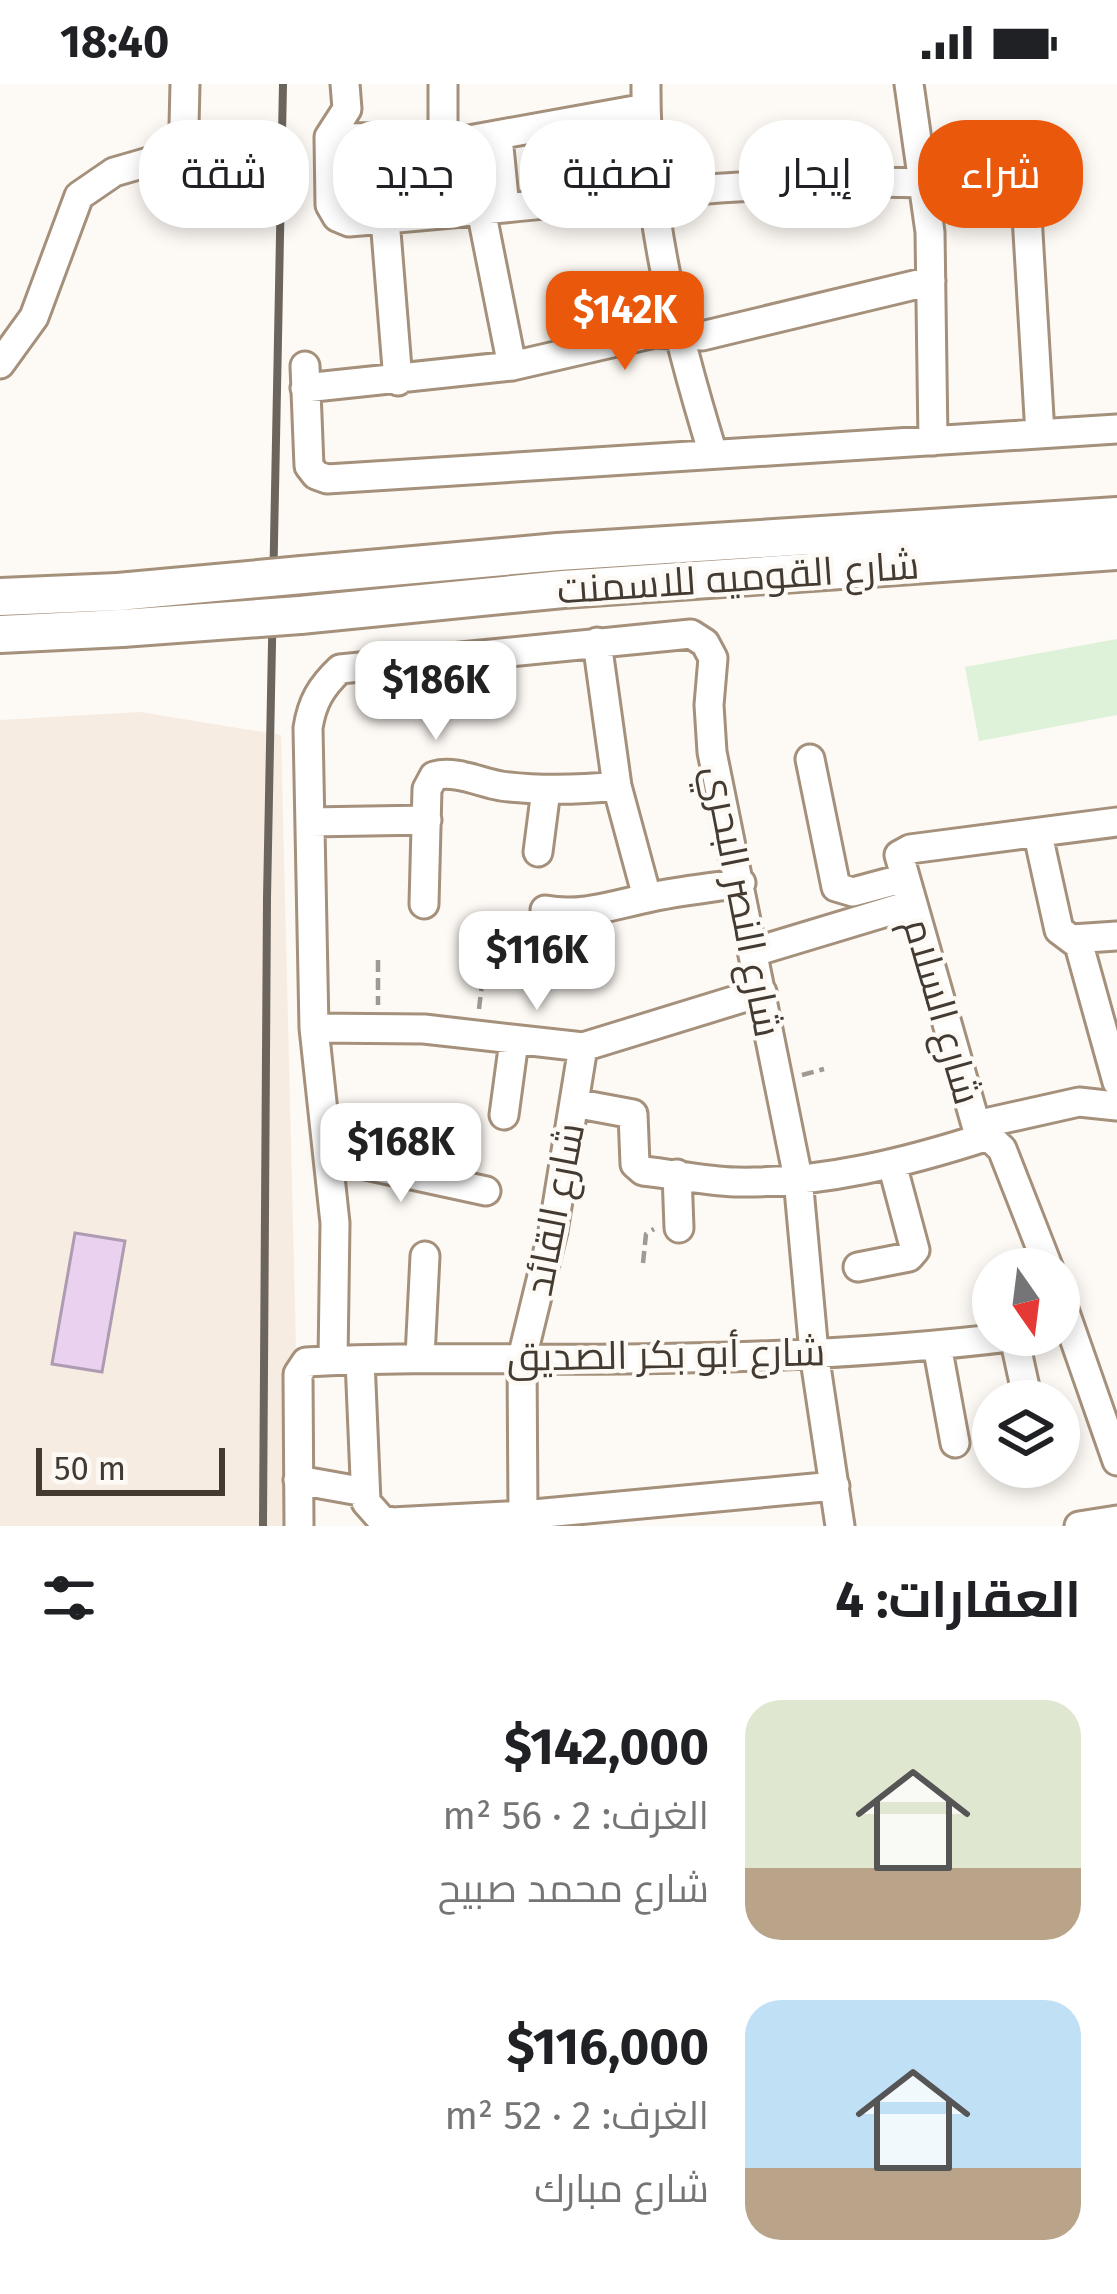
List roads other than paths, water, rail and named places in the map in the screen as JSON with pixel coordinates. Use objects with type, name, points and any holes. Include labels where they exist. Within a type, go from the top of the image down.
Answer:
[{"type":"main road","name":"شارع القوميه للاسمنت","points":[[0,634],[302,575],[559,552],[1117,516]]},
{"type":"main road","name":"شارع القوميه للاسمنت","points":[[0,597],[120,610],[300,615],[562,589],[1117,551]]},
{"type":"street","points":[[0,364],[34,317],[80,196],[114,172],[178,149],[184,126],[184,84]]},
{"type":"street","points":[[333,209],[329,137],[347,109],[345,84]]},
{"type":"street","points":[[443,84],[443,120]]},
{"type":"street","points":[[909,84],[918,136]]},
{"type":"street","points":[[496,165],[498,136],[646,96]]},
{"type":"street","points":[[329,137],[333,137]]},
{"type":"street","points":[[715,187],[834,180],[918,183]]},
{"type":"street","points":[[386,228],[398,381]]},
{"type":"street","points":[[495,228],[512,366]]},
{"type":"street","points":[[658,228],[677,334],[713,454]]},
{"type":"street","points":[[928,228],[933,441]]},
{"type":"street","points":[[1028,228],[1040,434]]},
{"type":"street","points":[[931,281],[714,334],[655,333],[512,366],[398,381],[305,377],[309,466],[327,479],[1117,429]]},
{"type":"street","name":"شارع النصر البحري","points":[[310,822],[308,728],[312,705],[340,669],[682,632],[699,637],[710,650],[712,752],[798,1178],[814,1353],[840,1526]]},
{"type":"street","points":[[597,641],[617,786],[647,898]]},
{"type":"street","points":[[810,759],[836,887],[853,892],[909,891]]},
{"type":"street","points":[[424,904],[427,789],[439,774],[546,790],[617,786]]},
{"type":"street","points":[[538,853],[546,790]]},
{"type":"street","points":[[427,820],[310,822],[314,1028],[335,1223],[333,1361],[371,1510],[392,1522],[523,1515],[835,1486]]},
{"type":"street","points":[[909,891],[899,855],[910,849],[1038,836],[1117,822]]},
{"type":"street","points":[[1038,836],[1057,924],[1079,945],[1117,1082]]},
{"type":"street","points":[[570,964],[558,911],[624,906],[741,883]]},
{"type":"street","points":[[754,952],[909,891]]},
{"type":"street","name":"شارع السلام","points":[[909,891],[982,1130],[1002,1149],[1041,1248]]},
{"type":"street","points":[[1072,939],[1117,935]]},
{"type":"street","points":[[314,1028],[477,1033],[583,1047],[762,992]]},
{"type":"street","points":[[504,1115],[514,1041]]},
{"type":"street","name":"شارع القائد","points":[[523,1515],[522,1358],[553,1231],[583,1047]]},
{"type":"street","points":[[574,1103],[633,1114],[637,1167],[643,1172],[733,1182],[892,1164],[982,1130],[1079,1102],[1117,1106]]},
{"type":"street","points":[[329,1157],[485,1191]]},
{"type":"street","points":[[858,1268],[909,1256],[915,1250],[892,1164]]},
{"type":"street","points":[[677,1174],[679,1228]]},
{"type":"street","points":[[420,1357],[425,1256]]},
{"type":"street","name":"شارع أبو بكر الصديق","points":[[333,1361],[814,1353],[972,1341]]},
{"type":"street","points":[[937,1345],[955,1443]]},
{"type":"street","points":[[1076,1356],[1117,1461]]},
{"type":"street","points":[[298,1526],[298,1374],[333,1361]]},
{"type":"street","points":[[298,1480],[365,1492]]},
{"type":"street","points":[[1079,1526],[1117,1520]]},
{"type":"railway","points":[[263,1526],[267,898],[283,84]]}]
